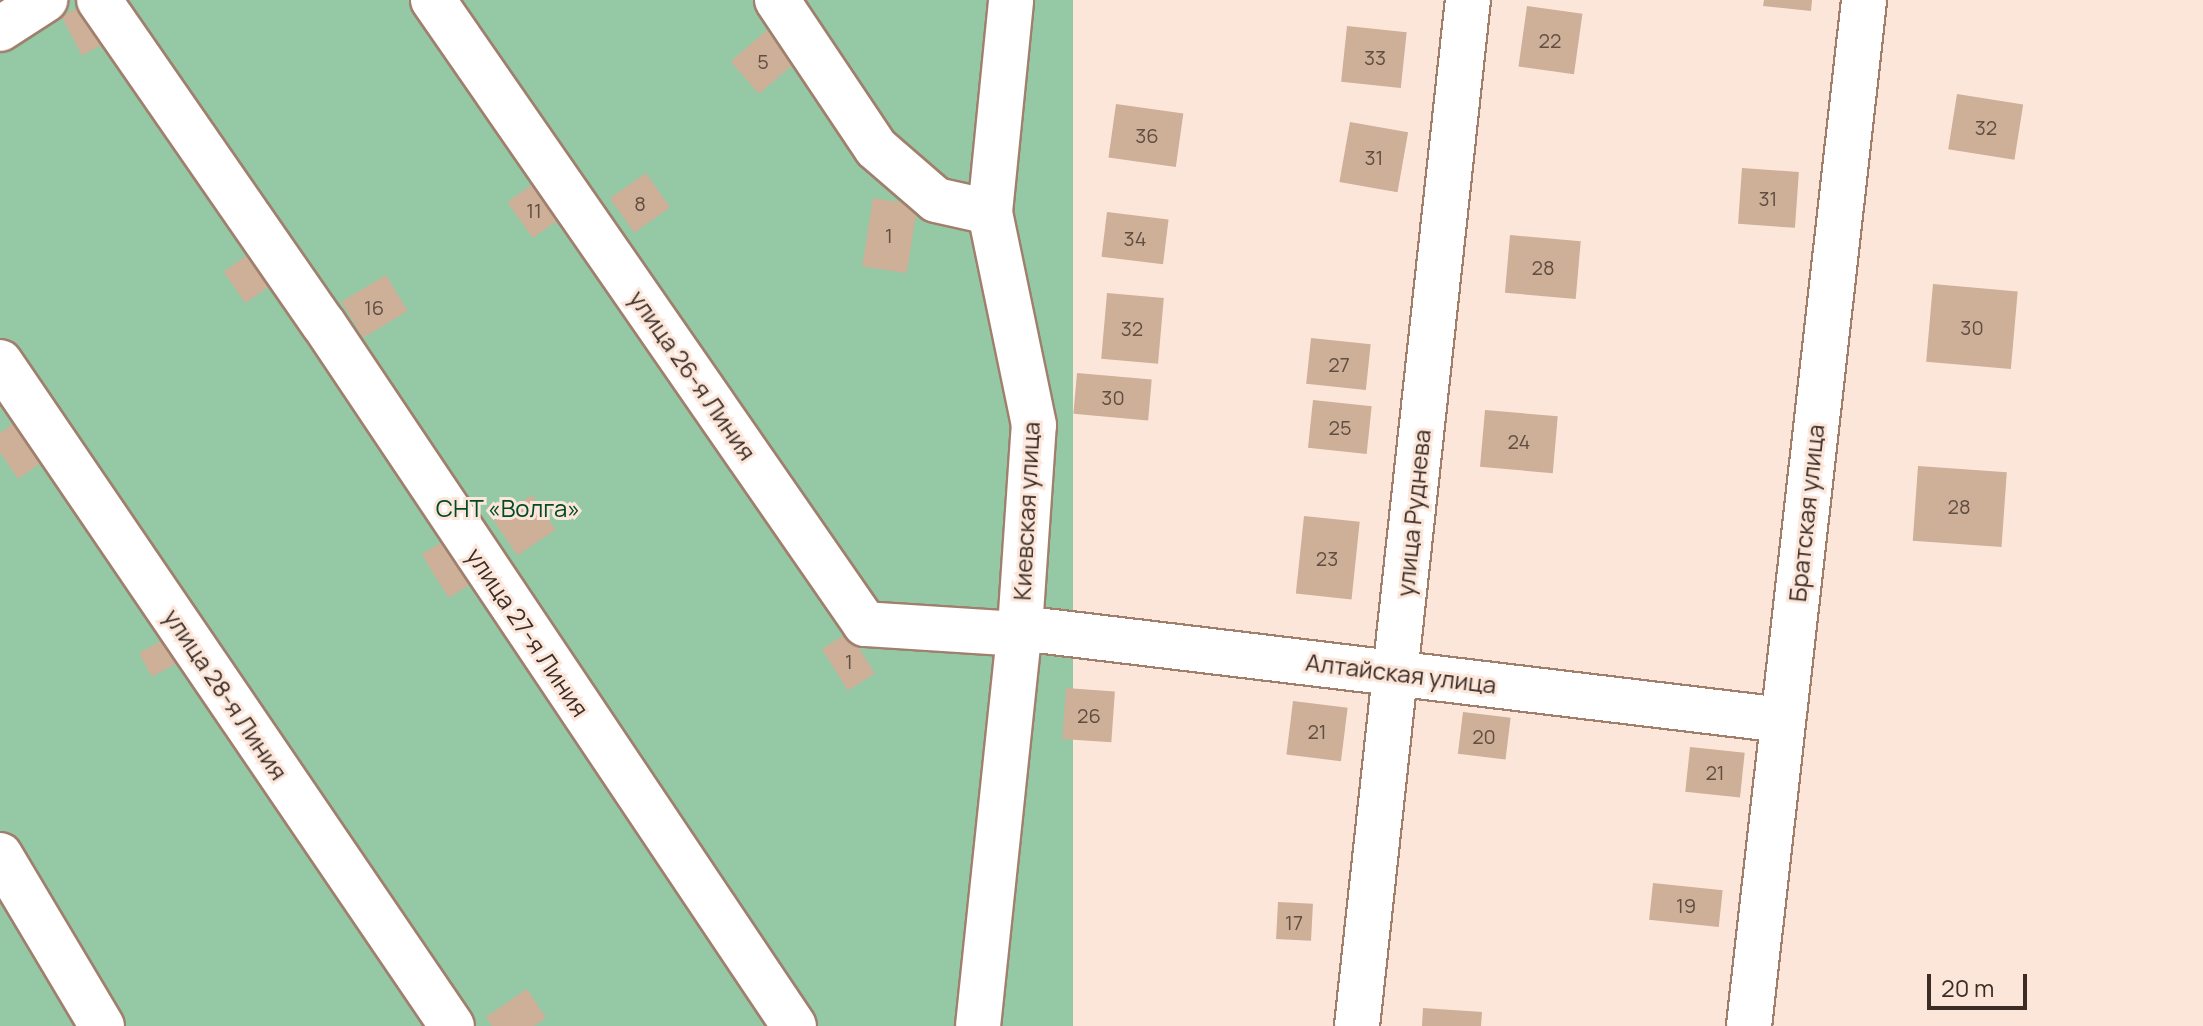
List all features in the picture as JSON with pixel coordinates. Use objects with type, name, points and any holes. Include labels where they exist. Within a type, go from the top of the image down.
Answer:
[{"type":"street","points":[[0,29],[45,0]]},
{"type":"street","name":"улица 27-я Линия","points":[[99,0],[314,310],[794,1026]]},
{"type":"street","name":"улица 26-я Линия","points":[[433,0],[865,624],[1019,631]]},
{"type":"street","points":[[777,0],[876,148],[936,200],[990,212]]},
{"type":"street","name":"Киевская улица","points":[[978,1026],[1019,631],[1034,425],[990,212],[1011,0]]},
{"type":"street","name":"улица Руднева","points":[[1357,1026],[1468,0]]},
{"type":"street","name":"Братская улица","points":[[1749,1026],[1864,0]]},
{"type":"street","name":"улица 28-я Линия","points":[[0,362],[452,1026]]},
{"type":"street","name":"Алтайская улица","points":[[1019,631],[1396,672],[1782,720]]},
{"type":"street","points":[[0,855],[102,1026]]},
{"type":"green space","name":"СНТ «Волга»","points":[[0,0],[1073,0],[1073,1026],[0,1026]]},
{"type":"building","points":[[1764,0],[1812,0],[1811,11],[1763,6]]},
{"type":"building","points":[[87,3],[108,42],[82,55],[61,17]]},
{"type":"building","points":[[1527,6],[1582,14],[1574,74],[1519,66]]},
{"type":"building","points":[[1347,26],[1407,32],[1401,88],[1341,82]]},
{"type":"building","points":[[767,30],[795,62],[759,94],[731,61]]},
{"type":"building","points":[[1957,94],[2023,104],[2014,160],[1948,149]]},
{"type":"building","points":[[1116,104],[1183,113],[1176,167],[1108,157]]},
{"type":"building","points":[[1350,122],[1408,132],[1398,192],[1339,182]]},
{"type":"building","points":[[1742,168],[1799,172],[1795,228],[1738,224]]},
{"type":"building","points":[[646,173],[670,207],[634,233],[610,198]]},
{"type":"building","points":[[536,182],[561,218],[533,238],[507,202]]},
{"type":"building","points":[[873,198],[917,205],[907,273],[862,266]]},
{"type":"building","points":[[1107,212],[1169,220],[1163,264],[1102,257]]},
{"type":"building","points":[[1510,235],[1581,241],[1576,299],[1505,293]]},
{"type":"building","points":[[249,254],[271,285],[245,303],[224,272]]},
{"type":"building","points":[[386,275],[408,311],[363,338],[341,302]]},
{"type":"building","points":[[1933,284],[2018,291],[2011,369],[1926,362]]},
{"type":"building","points":[[1107,293],[1164,298],[1158,364],[1101,359]]},
{"type":"building","points":[[1311,338],[1371,344],[1366,390],[1306,384]]},
{"type":"building","points":[[1077,373],[1152,380],[1148,420],[1073,414]]},
{"type":"building","points":[[1313,400],[1372,406],[1367,454],[1308,448]]},
{"type":"building","points":[[1485,410],[1558,416],[1553,473],[1480,467]]},
{"type":"building","points":[[15,422],[42,462],[18,479],[0,452],[0,433]]},
{"type":"building","points":[[1918,466],[2007,472],[2002,547],[1913,541]]},
{"type":"building","points":[[532,495],[555,530],[517,556],[494,521]]},
{"type":"building","points":[[1304,516],[1360,522],[1352,599],[1296,594]]},
{"type":"building","points":[[453,535],[480,578],[449,598],[422,555]]},
{"type":"building","points":[[849,632],[875,674],[848,691],[822,649]]},
{"type":"building","points":[[169,637],[182,661],[152,677],[139,653]]},
{"type":"building","points":[[1066,688],[1115,691],[1111,742],[1062,739]]},
{"type":"building","points":[[1293,701],[1348,708],[1341,761],[1286,755]]},
{"type":"building","points":[[1463,712],[1511,718],[1506,760],[1458,754]]},
{"type":"building","points":[[1690,747],[1745,753],[1740,798],[1685,792]]},
{"type":"building","points":[[1653,883],[1723,890],[1719,927],[1649,920]]},
{"type":"building","points":[[1278,902],[1313,904],[1311,941],[1276,939]]},
{"type":"building","points":[[527,989],[546,1018],[534,1026],[492,1026],[486,1017]]},
{"type":"building","points":[[1423,1008],[1482,1012],[1481,1026],[1422,1026]]}]
